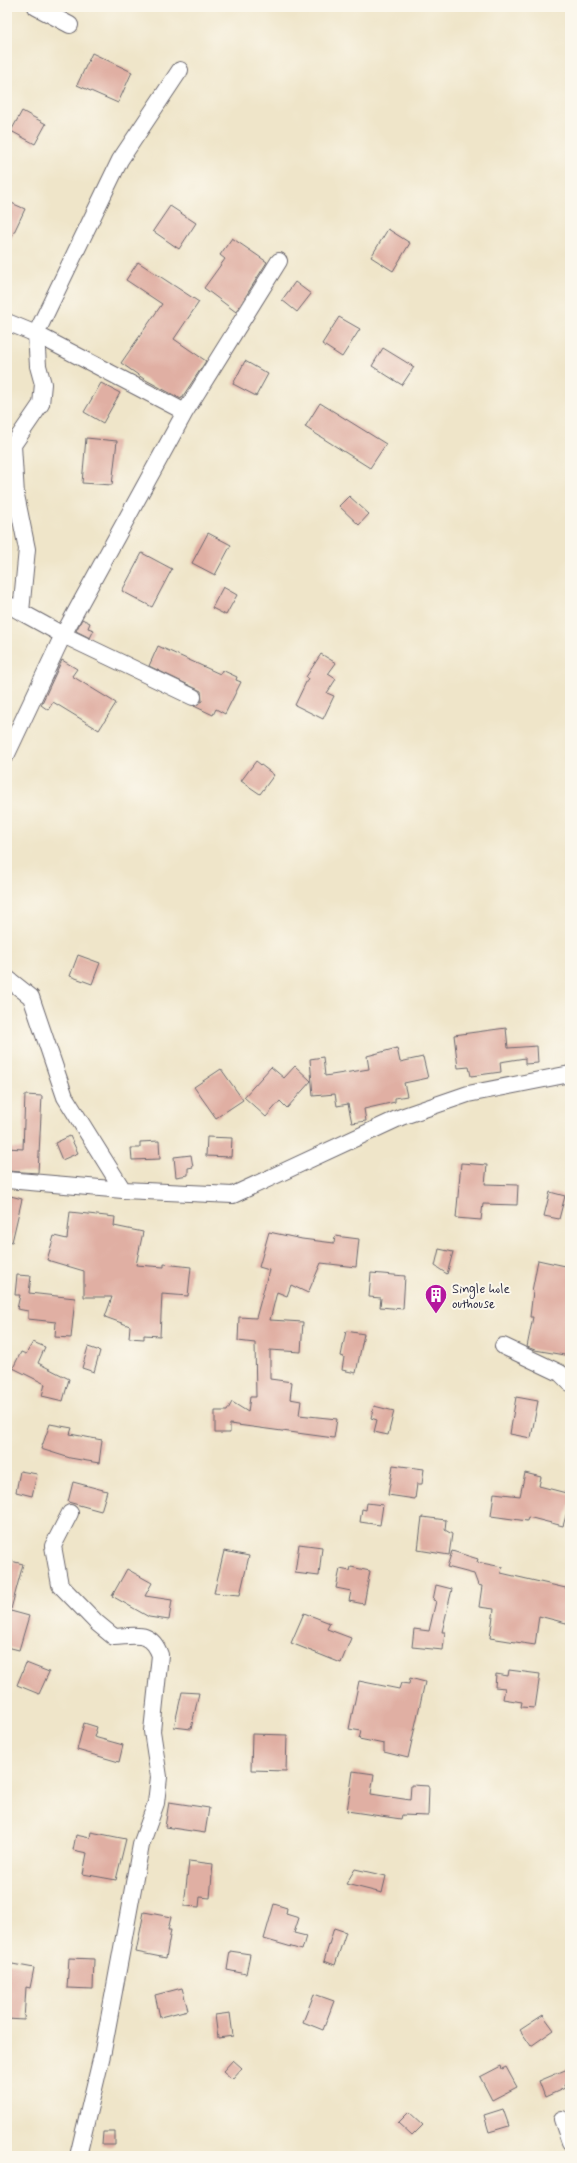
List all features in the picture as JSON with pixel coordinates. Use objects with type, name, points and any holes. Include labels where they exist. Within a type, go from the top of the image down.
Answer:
[{"type":"street","points":[[36,7],[70,25]]},
{"type":"street","points":[[22,612],[27,549],[16,496],[13,445],[40,404],[43,384],[38,366],[36,334],[120,160],[180,70]]},
{"type":"street","points":[[7,754],[63,635],[185,412],[279,261]]},
{"type":"street","points":[[7,322],[36,334],[185,412]]},
{"type":"street","points":[[7,604],[63,635],[194,697]]},
{"type":"street","points":[[7,978],[31,997],[65,1097],[123,1190]]},
{"type":"street","points":[[7,1180],[123,1190],[233,1195],[401,1117],[468,1094],[570,1074]]},
{"type":"street","points":[[503,1346],[560,1373],[570,1383]]},
{"type":"street","points":[[70,1513],[53,1546],[60,1585],[97,1623],[114,1637],[144,1636],[156,1644],[160,1655],[152,1731],[159,1778],[156,1803],[141,1846],[103,2052],[78,2156]]},
{"type":"street","points":[[562,2119],[570,2142]]},
{"type":"building","points":[[92,53],[132,72],[118,103],[77,85]]},
{"type":"building","points":[[22,111],[46,124],[35,144],[11,131]]},
{"type":"building","points":[[7,201],[25,209],[7,247]]},
{"type":"building","points":[[170,206],[196,223],[179,249],[153,231]]},
{"type":"building","points":[[388,229],[410,243],[393,271],[371,257]]},
{"type":"building","points":[[232,238],[267,262],[236,312],[204,288],[225,259],[220,255]]},
{"type":"building","points":[[138,262],[199,302],[174,339],[206,361],[181,399],[144,379],[121,363],[162,304],[126,280]]},
{"type":"building","points":[[295,282],[311,294],[297,312],[282,300]]},
{"type":"building","points":[[339,317],[360,329],[342,357],[322,344]]},
{"type":"building","points":[[383,348],[414,367],[402,385],[372,366]]},
{"type":"building","points":[[245,361],[268,374],[256,396],[233,384]]},
{"type":"building","points":[[101,383],[120,393],[103,423],[84,412]]},
{"type":"building","points":[[320,403],[386,444],[370,468],[305,427]]},
{"type":"building","points":[[86,438],[117,441],[112,485],[82,483]]},
{"type":"building","points":[[349,496],[369,514],[359,525],[339,506]]},
{"type":"building","points":[[208,533],[231,545],[215,575],[192,563]]},
{"type":"building","points":[[142,553],[172,569],[152,607],[122,591]]},
{"type":"building","points":[[223,587],[237,595],[226,615],[212,608]]},
{"type":"building","points":[[82,619],[90,623],[88,628],[94,630],[90,638],[76,631]]},
{"type":"building","points":[[158,646],[220,674],[222,670],[237,677],[236,680],[241,682],[225,714],[216,709],[213,715],[194,706],[202,701],[201,691],[149,666]]},
{"type":"building","points":[[321,654],[336,663],[328,674],[336,679],[327,693],[334,696],[323,719],[295,705],[308,678],[306,677]]},
{"type":"building","points":[[62,660],[77,669],[72,676],[116,703],[99,730],[53,702],[48,710],[41,705]]},
{"type":"building","points":[[256,761],[274,775],[260,794],[241,781]]},
{"type":"building","points":[[78,955],[100,963],[92,984],[70,976]]},
{"type":"building","points":[[506,1028],[508,1048],[537,1046],[538,1063],[525,1064],[525,1058],[500,1062],[501,1072],[471,1076],[469,1067],[458,1068],[454,1035]]},
{"type":"building","points":[[397,1048],[400,1062],[423,1057],[428,1078],[404,1083],[407,1096],[395,1098],[395,1102],[364,1109],[366,1121],[352,1123],[348,1104],[337,1106],[335,1094],[313,1096],[310,1059],[323,1057],[325,1076],[369,1069],[367,1056]]},
{"type":"building","points":[[295,1066],[311,1081],[287,1108],[280,1101],[266,1117],[244,1097],[271,1067],[284,1078]]},
{"type":"building","points":[[221,1069],[243,1100],[216,1118],[194,1087]]},
{"type":"building","points":[[25,1095],[42,1096],[38,1173],[7,1171],[7,1148],[23,1149]]},
{"type":"building","points":[[70,1136],[78,1153],[62,1160],[55,1143]]},
{"type":"building","points":[[207,1137],[232,1138],[231,1157],[206,1156]]},
{"type":"building","points":[[159,1141],[160,1159],[132,1160],[131,1148],[140,1148],[140,1142]]},
{"type":"building","points":[[191,1155],[193,1167],[188,1168],[188,1175],[176,1177],[174,1157]]},
{"type":"building","points":[[461,1163],[487,1165],[485,1184],[518,1185],[517,1205],[483,1204],[481,1220],[456,1218]]},
{"type":"building","points":[[550,1192],[565,1196],[559,1219],[544,1216]]},
{"type":"building","points":[[7,1195],[22,1199],[12,1242],[7,1241]]},
{"type":"building","points":[[70,1212],[115,1217],[114,1226],[143,1232],[136,1265],[164,1267],[164,1264],[191,1267],[188,1296],[162,1294],[160,1336],[144,1335],[144,1339],[129,1338],[130,1326],[105,1317],[112,1297],[84,1297],[84,1271],[47,1260],[54,1236],[67,1239]]},
{"type":"building","points":[[269,1232],[302,1239],[334,1243],[335,1236],[359,1239],[356,1267],[321,1263],[308,1293],[291,1285],[287,1296],[277,1292],[270,1320],[303,1322],[301,1352],[270,1350],[270,1379],[292,1382],[290,1399],[301,1401],[299,1415],[337,1419],[334,1438],[230,1424],[230,1433],[215,1433],[215,1411],[227,1411],[232,1402],[248,1412],[250,1397],[256,1397],[255,1343],[238,1341],[239,1317],[256,1318],[269,1270],[259,1267]]},
{"type":"building","points":[[439,1249],[453,1252],[447,1274],[435,1266]]},
{"type":"building","points":[[538,1260],[570,1267],[570,1356],[535,1350],[527,1347],[533,1317],[530,1317],[532,1291]]},
{"type":"building","points":[[371,1273],[405,1276],[403,1309],[380,1307],[381,1298],[369,1297]]},
{"type":"building","points":[[17,1275],[31,1276],[29,1293],[75,1298],[71,1338],[55,1337],[56,1322],[28,1319],[28,1311],[17,1309],[20,1295],[15,1295]]},
{"type":"building","points":[[346,1331],[364,1334],[356,1373],[342,1370],[344,1357],[341,1356]]},
{"type":"building","points":[[33,1342],[45,1347],[38,1363],[69,1379],[63,1401],[42,1396],[45,1384],[13,1368],[21,1352],[26,1354]]},
{"type":"building","points":[[88,1347],[100,1351],[94,1372],[82,1368]]},
{"type":"building","points":[[516,1397],[538,1401],[531,1438],[510,1434]]},
{"type":"building","points":[[374,1406],[394,1411],[388,1435],[374,1432],[377,1420],[371,1418]]},
{"type":"building","points":[[50,1424],[72,1428],[70,1434],[102,1440],[99,1463],[70,1458],[41,1449]]},
{"type":"building","points":[[393,1465],[424,1469],[422,1484],[417,1484],[415,1499],[388,1495]]},
{"type":"building","points":[[20,1471],[37,1474],[32,1496],[16,1492]]},
{"type":"building","points":[[525,1473],[541,1477],[539,1486],[570,1494],[570,1502],[563,1526],[528,1517],[527,1521],[491,1516],[494,1493],[520,1496]]},
{"type":"building","points":[[73,1482],[107,1491],[101,1511],[68,1502]]},
{"type":"building","points":[[367,1503],[383,1505],[380,1525],[360,1522],[362,1509],[366,1510]]},
{"type":"building","points":[[422,1517],[446,1520],[445,1530],[452,1534],[449,1555],[418,1550]]},
{"type":"building","points":[[299,1544],[322,1547],[319,1576],[295,1573]]},
{"type":"building","points":[[224,1551],[249,1556],[240,1595],[214,1593]]},
{"type":"building","points":[[452,1551],[478,1559],[477,1562],[502,1567],[501,1573],[570,1589],[570,1624],[539,1616],[535,1645],[490,1638],[494,1609],[479,1607],[482,1586],[478,1585],[474,1574],[447,1567]]},
{"type":"building","points":[[7,1560],[23,1564],[11,1609],[7,1609]]},
{"type":"building","points":[[351,1567],[370,1571],[364,1604],[349,1601],[351,1591],[336,1588],[340,1569],[350,1571]]},
{"type":"building","points":[[127,1569],[152,1583],[145,1596],[172,1600],[169,1620],[149,1617],[112,1596]]},
{"type":"building","points":[[436,1585],[452,1589],[442,1632],[445,1632],[443,1650],[412,1647],[414,1629],[429,1631],[436,1601],[433,1600]]},
{"type":"building","points":[[7,1610],[29,1616],[19,1650],[7,1647]]},
{"type":"building","points":[[304,1613],[330,1623],[327,1629],[351,1638],[341,1663],[291,1643]]},
{"type":"building","points":[[26,1663],[49,1672],[39,1694],[17,1685]]},
{"type":"building","points":[[509,1670],[540,1674],[535,1708],[521,1707],[522,1702],[503,1699],[505,1688],[495,1687],[496,1674],[508,1676]]},
{"type":"building","points":[[410,1678],[425,1682],[408,1758],[384,1752],[384,1744],[359,1739],[361,1731],[349,1729],[359,1681],[399,1689],[401,1683],[409,1684]]},
{"type":"building","points":[[182,1692],[199,1693],[191,1729],[174,1727]]},
{"type":"building","points":[[84,1723],[97,1727],[94,1737],[123,1745],[119,1762],[77,1750]]},
{"type":"building","points":[[252,1734],[287,1735],[286,1771],[251,1770]]},
{"type":"building","points":[[353,1771],[374,1774],[371,1794],[410,1800],[411,1785],[429,1786],[428,1816],[402,1815],[401,1819],[347,1811]]},
{"type":"building","points":[[169,1802],[209,1808],[205,1833],[165,1827]]},
{"type":"building","points":[[91,1832],[126,1839],[116,1880],[83,1874],[87,1853],[73,1850],[76,1835],[90,1838]]},
{"type":"building","points":[[189,1861],[213,1864],[210,1898],[200,1897],[199,1907],[184,1906]]},
{"type":"building","points":[[355,1869],[386,1876],[382,1893],[346,1884]]},
{"type":"building","points":[[274,1904],[287,1908],[286,1914],[299,1918],[294,1933],[306,1936],[302,1950],[264,1939]]},
{"type":"building","points":[[144,1912],[171,1917],[168,1930],[171,1930],[166,1958],[136,1952]]},
{"type":"building","points":[[334,1928],[346,1932],[335,1965],[324,1961]]},
{"type":"building","points":[[230,1951],[250,1954],[246,1974],[227,1970]]},
{"type":"building","points":[[69,1958],[94,1959],[93,1989],[67,1988]]},
{"type":"building","points":[[7,1963],[34,1968],[30,1988],[26,1987],[24,2020],[7,2019]]},
{"type":"building","points":[[182,1988],[188,2010],[160,2017],[155,1995]]},
{"type":"building","points":[[314,1994],[334,2001],[323,2030],[303,2022]]},
{"type":"building","points":[[230,2013],[233,2036],[218,2038],[215,2015]]},
{"type":"building","points":[[543,2015],[554,2030],[531,2046],[520,2030]]},
{"type":"building","points":[[233,2060],[242,2068],[232,2079],[223,2071]]},
{"type":"building","points":[[501,2066],[502,2069],[506,2067],[517,2087],[492,2100],[480,2077]]},
{"type":"building","points":[[570,2068],[570,2082],[564,2085],[565,2088],[545,2097],[539,2081]]},
{"type":"building","points":[[503,2109],[509,2126],[489,2132],[484,2115]]},
{"type":"building","points":[[409,2112],[423,2125],[412,2136],[398,2123]]},
{"type":"building","points":[[103,2132],[115,2132],[115,2145],[102,2145]]},
{"type":"place","name":"Single hole outhouse","points":[[436,1314]]}]
